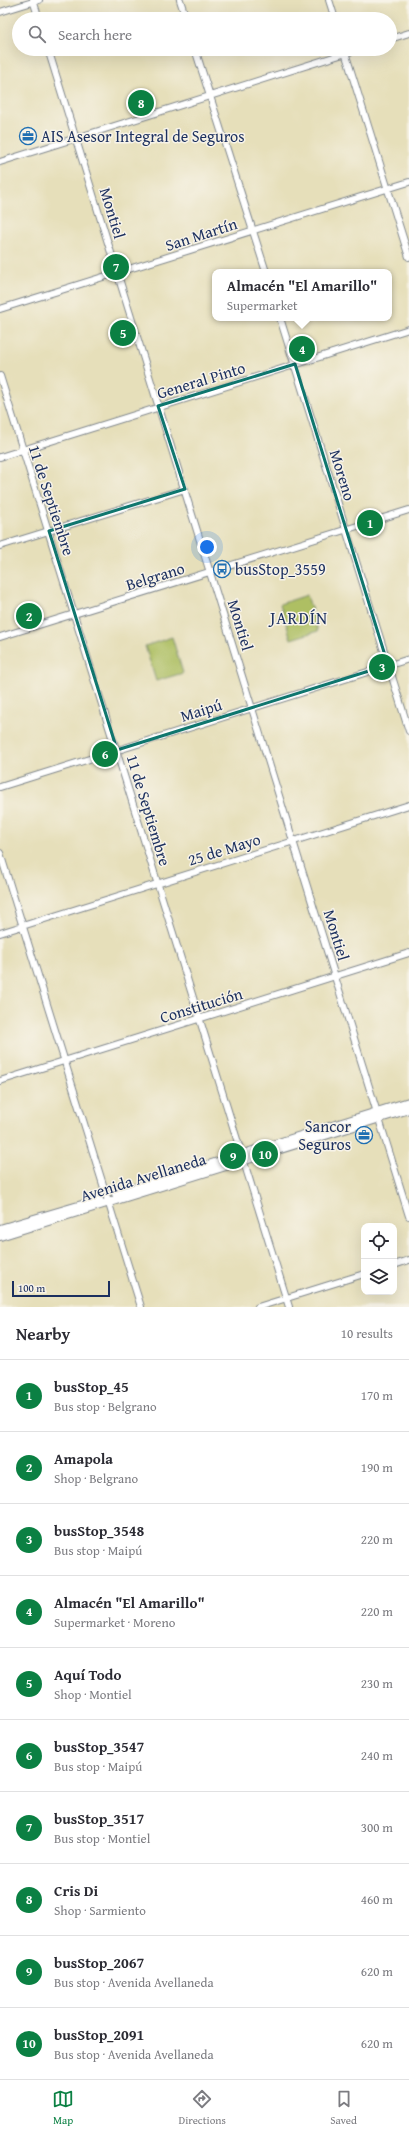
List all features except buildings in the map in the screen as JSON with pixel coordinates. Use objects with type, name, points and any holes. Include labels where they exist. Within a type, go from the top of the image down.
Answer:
[{"type":"main road","name":"Avenida Avellaneda","points":[[379,1115],[409,1102]]},
{"type":"main road","name":"Avenida Avellaneda","points":[[0,1236],[243,1157],[379,1115],[409,1109]]},
{"type":"main road","name":"Avenida Avellaneda","points":[[0,1229],[108,1200]]},
{"type":"street","points":[[180,0],[184,12]]},
{"type":"street","points":[[329,0],[333,12]]},
{"type":"street","points":[[0,12],[36,1],[38,12]]},
{"type":"street","points":[[397,37],[409,33]]},
{"type":"street","name":"Montiel","points":[[50,56],[409,1216]]},
{"type":"street","points":[[197,56],[265,269]]},
{"type":"street","points":[[0,162],[210,96],[330,56]]},
{"type":"street","points":[[347,56],[409,257]]},
{"type":"street","name":"San Martín","points":[[0,309],[118,274],[409,182]]},
{"type":"street","name":"Moreno","points":[[281,321],[409,731]]},
{"type":"street","name":"General Pinto","points":[[0,457],[409,328]]},
{"type":"street","name":"11 de Septiembre","points":[[0,376],[289,1307]]},
{"type":"street","points":[[0,546],[185,489]]},
{"type":"street","name":"Belgrano","points":[[0,637],[409,510]]},
{"type":"street","name":"Maipú","points":[[0,787],[409,659]]},
{"type":"street","name":"25 de Mayo","points":[[0,933],[409,805]]},
{"type":"street","points":[[0,853],[141,1307]]},
{"type":"street","name":"Constitución","points":[[0,1081],[409,953]]},
{"type":"street","points":[[397,1264],[409,1260]]},
{"type":"street","points":[[258,1307],[361,1275]]},
{"type":"highlighted area","points":[[295,364],[388,665],[117,750],[49,531],[185,489],[158,406]]},
{"type":"green space","points":[[307,595],[318,631],[291,639],[280,604]]},
{"type":"green space","points":[[172,637],[183,673],[156,681],[145,646]]},
{"type":"place","name":"Cris Di","points":[[141,103]]},
{"type":"place","name":"AIS Asesor Integral de Seguros","points":[[28,136]]},
{"type":"place","name":"busStop_3517","points":[[116,267]]},
{"type":"place","name":"Aquí Todo","points":[[123,333]]},
{"type":"place","name":"Almacén \"El Amarillo\"","points":[[302,349]]},
{"type":"place","name":"busStop_45","points":[[370,523]]},
{"type":"place","name":"busStop_3559","points":[[222,569]]},
{"type":"place","name":"Amapola","points":[[29,616]]},
{"type":"place","name":"busStop_3548","points":[[382,667]]},
{"type":"place","name":"busStop_3547","points":[[105,754]]},
{"type":"place","name":"Sancor Seguros","points":[[364,1135]]},
{"type":"place","name":"busStop_2091","points":[[265,1154]]},
{"type":"place","name":"busStop_2067","points":[[233,1156]]},
{"type":"district","name":"JARDÍN","points":[[299,618]]}]
